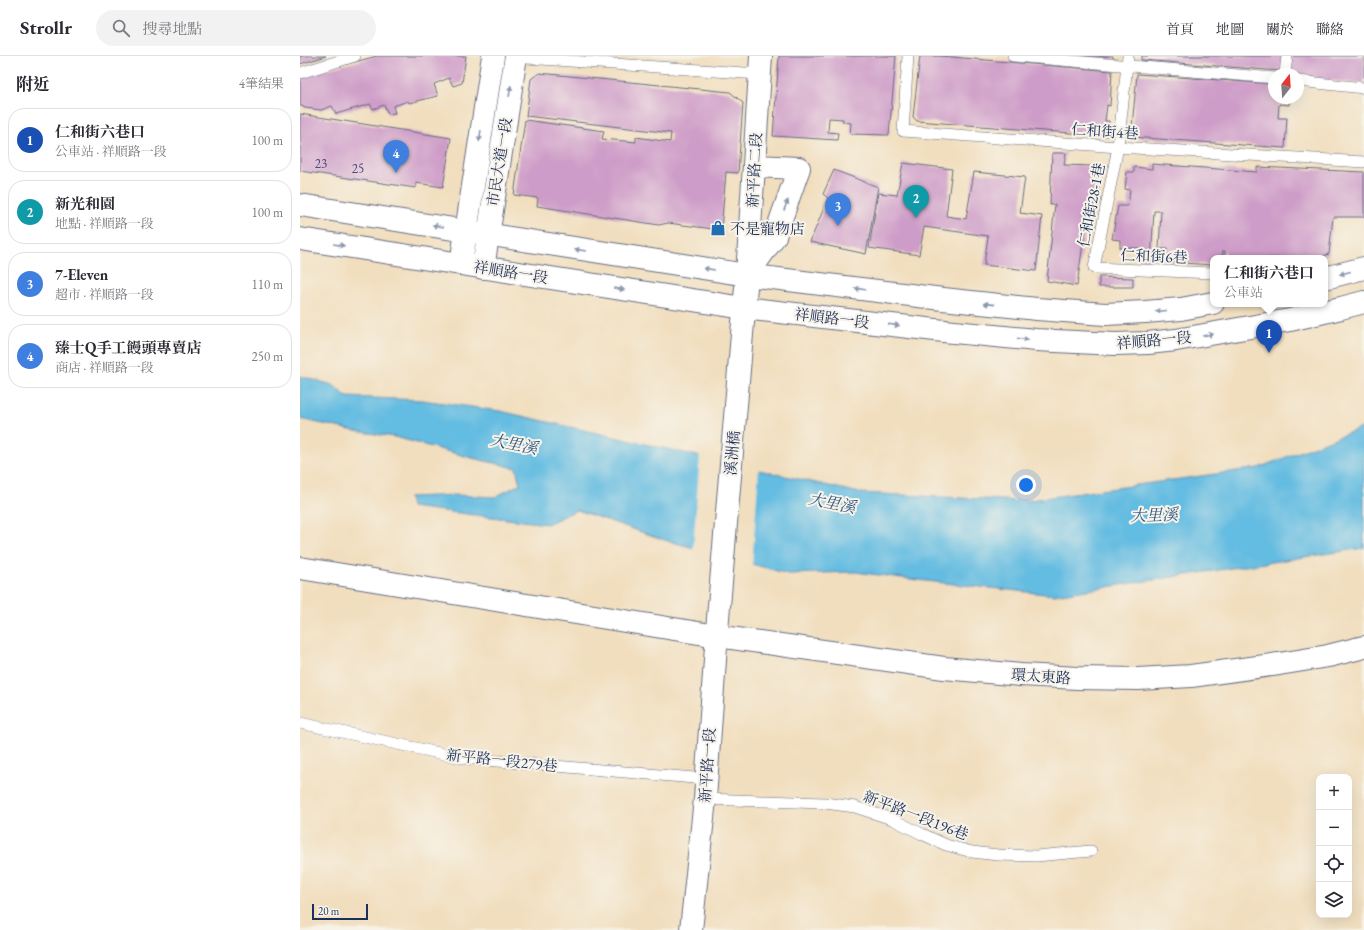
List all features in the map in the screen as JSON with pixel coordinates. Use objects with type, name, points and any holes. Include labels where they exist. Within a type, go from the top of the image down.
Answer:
[{"type":"street","name":"市民大道一段","points":[[461,264],[493,56]]},
{"type":"street","name":"市民大道一段","points":[[483,268],[511,57]]},
{"type":"street","name":"新平路二段","points":[[744,308],[760,65]]},
{"type":"street","points":[[747,275],[775,236],[799,168],[754,166]]},
{"type":"street","name":"祥順路一段","points":[[300,205],[747,275],[943,299],[1037,309],[1105,314],[1181,309],[1210,304]]},
{"type":"street","name":"祥順路一段","points":[[300,239],[744,308],[1036,340],[1115,344],[1176,340],[1290,320],[1364,302]]},
{"type":"street","points":[[1328,277],[1364,268]]},
{"type":"street","name":"溪洲橋","points":[[719,599],[744,308]]},
{"type":"street","name":"環太東路","points":[[300,568],[717,636],[944,668],[1022,675],[1138,679],[1190,676],[1328,656],[1364,647]]},
{"type":"street","name":"新平路一段","points":[[691,930],[706,789],[719,599]]},
{"type":"lane","points":[[300,73],[355,56]]},
{"type":"lane","name":"仁和街4巷","points":[[908,56],[903,131],[1118,147],[1364,162]]},
{"type":"lane","points":[[1013,56],[1127,61],[1268,77]]},
{"type":"lane","points":[[1286,68],[1287,56]]},
{"type":"lane","points":[[511,57],[760,65]]},
{"type":"lane","name":"仁和街28-1巷","points":[[1094,268],[1118,147],[1127,61]]},
{"type":"lane","points":[[1304,82],[1364,88]]},
{"type":"lane","name":"仁和街6巷","points":[[1094,268],[1210,273]]},
{"type":"lane","name":"新平路一段279巷","points":[[300,723],[462,758],[706,789]]},
{"type":"lane","name":"新平路一段196巷","points":[[706,789],[855,807],[892,819],[946,845],[972,852],[998,855],[1036,856],[1091,851]]},
{"type":"water","name":"大里溪","points":[[300,376],[333,385],[347,397],[422,400],[500,411],[860,493],[1023,501],[1258,468],[1364,427],[1364,548],[1054,595],[855,572],[788,574],[665,540],[577,510],[547,524],[411,507],[409,497],[456,495],[495,497],[520,484],[516,468],[472,458],[395,437],[355,431],[300,419]]},
{"type":"pier","points":[[700,454],[759,468],[752,566],[693,550]]},
{"type":"building","points":[[300,56],[326,56],[300,64]]},
{"type":"building","points":[[377,56],[466,56],[462,83],[453,86],[449,78],[434,84],[438,96],[409,103],[408,101],[393,106],[395,113],[388,114],[384,105],[373,109],[370,104],[336,114],[332,106],[321,110],[305,108],[300,105],[300,78],[302,76]]},
{"type":"building","points":[[779,56],[896,56],[889,135],[850,134],[851,123],[843,122],[843,119],[829,118],[828,132],[838,133],[837,140],[773,136]]},
{"type":"building","points":[[920,56],[940,56],[1112,71],[1110,106],[1107,105],[1105,121],[1109,121],[1108,136],[917,121],[913,117]]},
{"type":"building","points":[[1057,56],[1113,56],[1113,62]]},
{"type":"building","points":[[1142,56],[1283,56],[1281,68],[1268,68],[1268,70],[1141,60]]},
{"type":"building","points":[[1292,56],[1364,56],[1364,84],[1304,78],[1304,68],[1291,68]]},
{"type":"building","points":[[539,73],[730,92],[743,103],[738,173],[726,172],[721,230],[668,223],[659,225],[537,206],[538,198],[514,195],[525,120],[604,131],[602,139],[636,142],[636,137],[670,142],[671,133],[526,116],[531,79]]},
{"type":"building","points":[[1137,74],[1268,84],[1268,104],[1279,104],[1278,118],[1287,118],[1285,148],[1131,137]]},
{"type":"building","points":[[300,114],[451,138],[443,187],[416,183],[416,188],[300,171]]},
{"type":"building","points":[[1052,153],[1066,153],[1064,165],[1092,166],[1091,172],[1096,171],[1101,179],[1093,207],[1088,207],[1077,286],[1047,281],[1055,204],[1050,205]]},
{"type":"building","points":[[903,163],[952,169],[946,216],[966,219],[974,172],[1025,177],[1020,213],[1042,216],[1036,271],[984,265],[988,236],[924,227],[919,255],[869,248],[878,193],[897,195]]},
{"type":"building","points":[[1152,164],[1257,172],[1257,167],[1364,172],[1364,217],[1333,217],[1329,254],[1326,255],[1225,255],[1225,251],[1223,251],[1222,255],[1210,255],[1210,265],[1166,262],[1167,249],[1159,249],[1161,211],[1154,211],[1151,261],[1139,261],[1139,248],[1120,248],[1120,240],[1112,239],[1118,206],[1128,206],[1130,190],[1125,189],[1127,172],[1134,172],[1134,167],[1152,169]]},
{"type":"building","points":[[834,170],[878,187],[866,254],[810,242],[828,198],[823,194]]},
{"type":"building","points":[[1099,277],[1133,278],[1133,287],[1099,287]]},
{"type":"place","name":"臻士Q手工饅頭專賣店","points":[[396,173]]},
{"type":"place","name":"新光和園","points":[[916,218]]},
{"type":"place","name":"7-Eleven","points":[[838,226]]},
{"type":"place","name":"不是寵物店","points":[[718,228]]},
{"type":"place","name":"仁和街六巷口","points":[[1269,353]]}]
